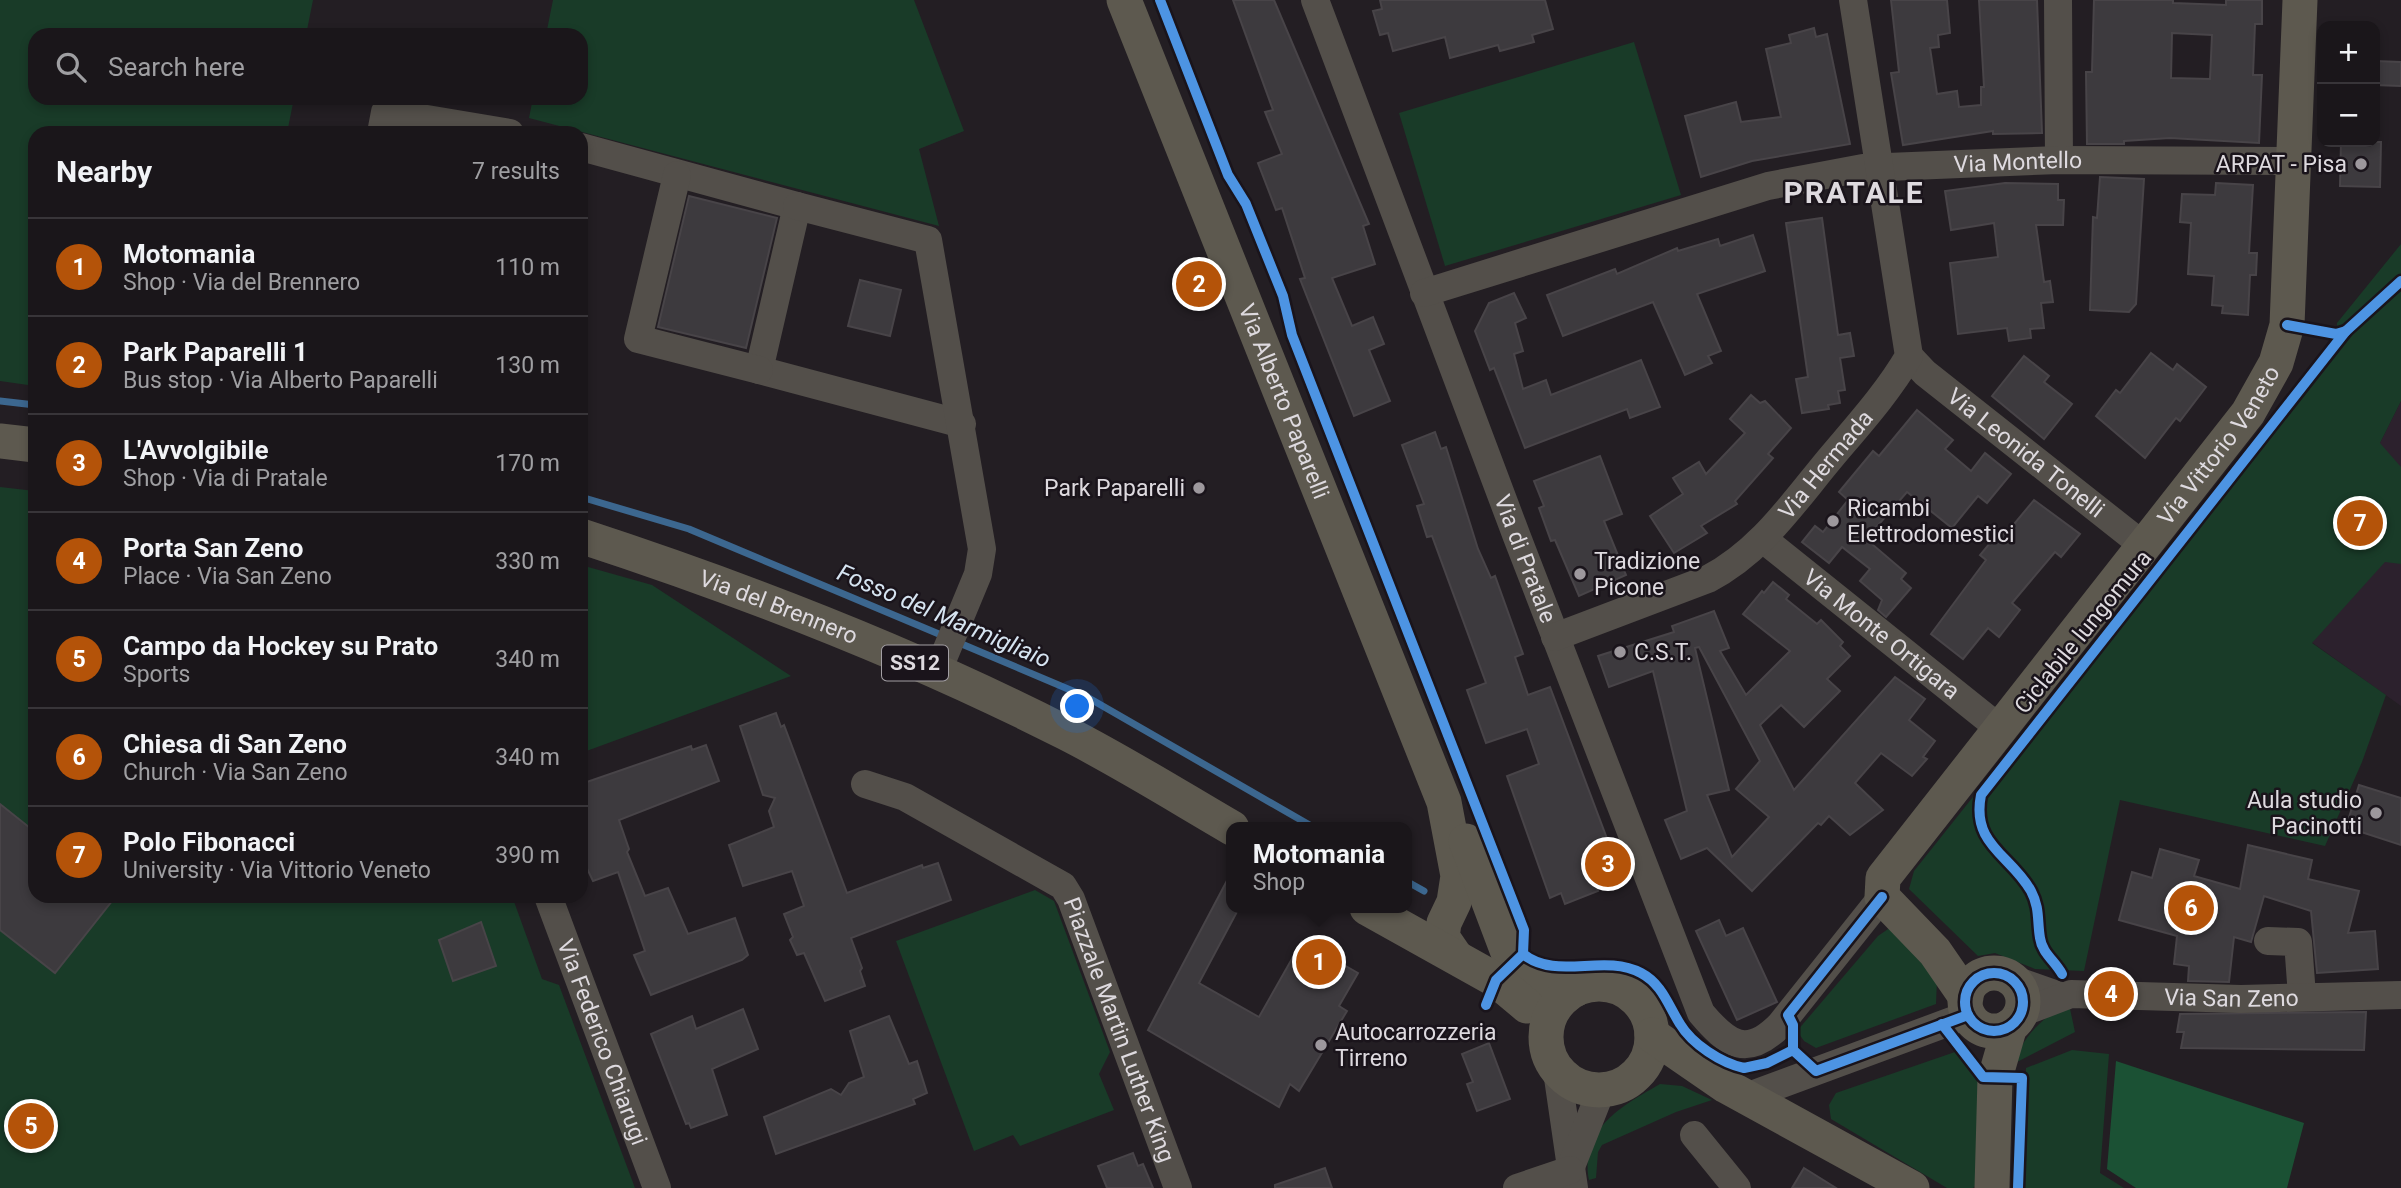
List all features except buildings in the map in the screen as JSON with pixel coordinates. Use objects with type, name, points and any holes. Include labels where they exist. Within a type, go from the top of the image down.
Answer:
[{"type":"main road","name":"Via Alberto Paparelli","points":[[1124,0],[1444,802],[1466,841],[1495,920]]},
{"type":"main road","name":"Via Vittorio Veneto","points":[[1882,897],[1881,887],[1888,869],[2248,413],[2276,363],[2287,325],[2300,0]]},
{"type":"main road","points":[[0,441],[28,444]]},
{"type":"main road","name":"Via del Brennero","points":[[588,538],[947,650],[1066,733],[1226,825]]},
{"type":"main road","name":"Via Alberto Paparelli","points":[[1444,802],[1458,870],[1454,902],[1447,917]]},
{"type":"main road","points":[[1882,897],[1935,952],[1982,991],[2023,998],[1995,1078],[1992,1188]]},
{"type":"main road","points":[[1401,928],[1422,926],[1447,917],[1458,908],[1473,905],[1485,910],[1495,920],[1509,959],[1527,977],[1544,987],[1576,989],[1602,984],[1628,993],[1644,1009],[1652,1035],[1650,1053],[1642,1069],[1626,1084],[1601,1091],[1577,1086],[1557,1071],[1547,1052],[1546,1030],[1557,1004],[1576,989]]},
{"type":"main road","points":[[1376,913],[1496,979],[1515,995],[1546,1030]]},
{"type":"main road","points":[[1447,917],[1442,937],[1455,956]]},
{"type":"main road","points":[[1982,991],[1986,1030],[2016,1020]]},
{"type":"main road","points":[[1652,1035],[1737,1091],[1912,1188]]},
{"type":"main road","points":[[1642,1069],[1737,1091]]},
{"type":"street","name":"Via di Pratale","points":[[1315,0],[1555,637],[1701,1013],[1729,1039],[1750,1046],[1765,1039],[1788,1015]]},
{"type":"street","points":[[1853,0],[1909,356]]},
{"type":"street","points":[[2058,0],[2059,160]]},
{"type":"street","points":[[382,126],[385,112],[468,126]]},
{"type":"street","points":[[588,149],[928,240],[982,549],[978,574],[947,650]]},
{"type":"street","name":"Via Montello","points":[[1424,293],[1768,186],[1879,166],[2059,160],[2295,161]]},
{"type":"street","points":[[677,175],[638,339],[962,424]]},
{"type":"street","points":[[759,370],[797,206]]},
{"type":"street","name":"Via Leonida Tonelli","points":[[1909,356],[1925,373],[2144,546]]},
{"type":"street","name":"Via Hermada","points":[[1555,637],[1708,579],[1731,566],[1763,539],[1889,387],[1909,356]]},
{"type":"street","name":"Via Monte Ortigara","points":[[1763,539],[1999,728]]},
{"type":"street","name":"Piazzale Martin Luther King","points":[[865,784],[905,797],[1063,886],[1071,899],[1178,1188]]},
{"type":"street","name":"Via Vittorio Veneto","points":[[1788,1015],[1882,897]]},
{"type":"street","name":"Via Federico Chiarugi","points":[[551,903],[657,1188]]},
{"type":"street","points":[[2268,941],[2298,942],[2302,996]]},
{"type":"street","points":[[1737,1091],[1982,991]]},
{"type":"street","name":"Via San Zeno","points":[[1982,991],[2060,996],[2241,999],[2401,995]]},
{"type":"street","name":"Via San Zeno","points":[[2016,1020],[2060,996]]},
{"type":"street","points":[[1557,1071],[1572,1179]]},
{"type":"street","points":[[1572,1179],[1601,1091]]},
{"type":"street","points":[[1694,1135],[1737,1188]]},
{"type":"street","points":[[1517,1188],[1572,1179]]},
{"type":"shaded area","points":[[2401,401],[2401,706],[2257,603],[2380,443]]},
{"type":"green space","points":[[0,0],[313,0],[307,28],[28,28],[28,105],[293,105],[288,126],[28,126],[28,385],[0,381]]},
{"type":"green space","points":[[553,0],[914,0],[964,131],[919,149],[939,226],[588,134],[588,126],[559,126],[529,118],[532,105],[588,105],[588,28],[547,28]]},
{"type":"green space","points":[[1634,42],[1681,195],[1445,266],[1399,113]]},
{"type":"green space","points":[[2401,244],[2401,401],[2380,443],[2401,467],[2401,564],[2385,562],[2312,643],[2386,695],[2362,762],[2325,846],[2120,800],[2084,971],[2035,969],[1995,953],[1978,956],[1909,889],[1914,871],[2309,375],[2337,337],[2337,323]]},
{"type":"green space","points":[[0,487],[28,490],[28,903],[515,903],[542,979],[559,985],[635,1188],[0,1188]]},
{"type":"green space","points":[[588,567],[652,585],[791,676],[588,750]]},
{"type":"green space","points":[[1035,890],[1054,901],[1110,1052],[1099,1074],[1114,1110],[1020,1146],[1013,1135],[974,1151],[896,941]]},
{"type":"green space","points":[[1891,927],[1937,979],[1936,1004],[1816,1048],[1804,1041],[1797,1031],[1878,936]]},
{"type":"green space","points":[[2069,1004],[2075,1032],[2015,1063],[2023,1044],[2036,1028]]},
{"type":"green space","points":[[2072,1050],[2109,1054],[2100,1173],[2124,1188],[2024,1188],[2026,1068]]},
{"type":"green space","points":[[1955,1052],[1967,1062],[1976,1080],[1982,1081],[1976,1185],[1973,1188],[1947,1188],[1831,1119],[1829,1105],[1836,1093]]},
{"type":"green space","points":[[2116,1061],[2304,1123],[2287,1188],[2136,1188],[2107,1169]]},
{"type":"green space","points":[[1660,1084],[1682,1086],[1712,1100],[1676,1112],[1602,1145],[1598,1152],[1596,1178],[1589,1180],[1588,1162],[1597,1133],[1618,1110]]},
{"type":"waterway","name":"Fosso del Marmigliaio","points":[[0,401],[28,404]]},
{"type":"waterway","name":"Fosso del Marmigliaio","points":[[588,499],[689,529],[946,637]]},
{"type":"waterway","name":"Fosso del Marmigliaio","points":[[957,642],[1087,697],[1304,822]]},
{"type":"waterway","name":"Fosso del Marmigliaio","points":[[1412,884],[1424,891]]},
{"type":"cycle path","points":[[1160,0],[1228,175],[1246,204],[1283,296],[1292,335],[1524,930],[1523,954],[1496,980],[1486,1005]]},
{"type":"cycle path","points":[[2287,325],[2336,334],[2346,331],[2401,281]]},
{"type":"cycle path","name":"Ciclabile lungomura","points":[[2062,974],[2041,943],[2037,909],[2031,891],[1987,838],[1979,812],[1981,795],[2346,331]]},
{"type":"cycle path","points":[[1793,1050],[1793,1025],[1788,1015],[1882,897]]},
{"type":"cycle path","points":[[1523,954],[1550,966],[1611,965],[1641,973],[1659,989],[1692,1039],[1717,1057],[1744,1068],[1767,1063],[1793,1050],[1816,1071],[1968,1015]]},
{"type":"cycle path","points":[[1994,973],[2005,975],[2018,986],[2023,1002],[2021,1013],[2010,1026],[1994,1031],[1983,1029],[1970,1018],[1965,1002],[1967,991],[1978,978],[1994,973]]},
{"type":"cycle path","points":[[1942,1024],[1983,1077],[2022,1078],[2018,1188]]},
{"type":"place","name":"ARPAT - Pisa","points":[[2361,164]]},
{"type":"place","name":"Park Paparelli 1","points":[[1199,284]]},
{"type":"place","name":"Park Paparelli","points":[[1199,488]]},
{"type":"place","name":"Ricambi Elettrodomestici","points":[[1833,521]]},
{"type":"place","name":"Polo Fibonacci","points":[[2360,523]]},
{"type":"place","name":"Tradizione Picone","points":[[1580,574]]},
{"type":"place","name":"C.S.T.","points":[[1620,652]]},
{"type":"place","name":"Aula studio Pacinotti","points":[[2376,813]]},
{"type":"place","name":"L'Avvolgibile","points":[[1608,864]]},
{"type":"place","name":"Chiesa di San Zeno","points":[[2191,908]]},
{"type":"place","name":"Motomania","points":[[1319,962]]},
{"type":"place","name":"Porta San Zeno","points":[[2111,994]]},
{"type":"place","name":"Autocarrozzeria Tirreno","points":[[1321,1045]]},
{"type":"place","name":"Campo da Hockey su Prato","points":[[31,1126]]},
{"type":"district","name":"PRATALE","points":[[1854,192]]}]
